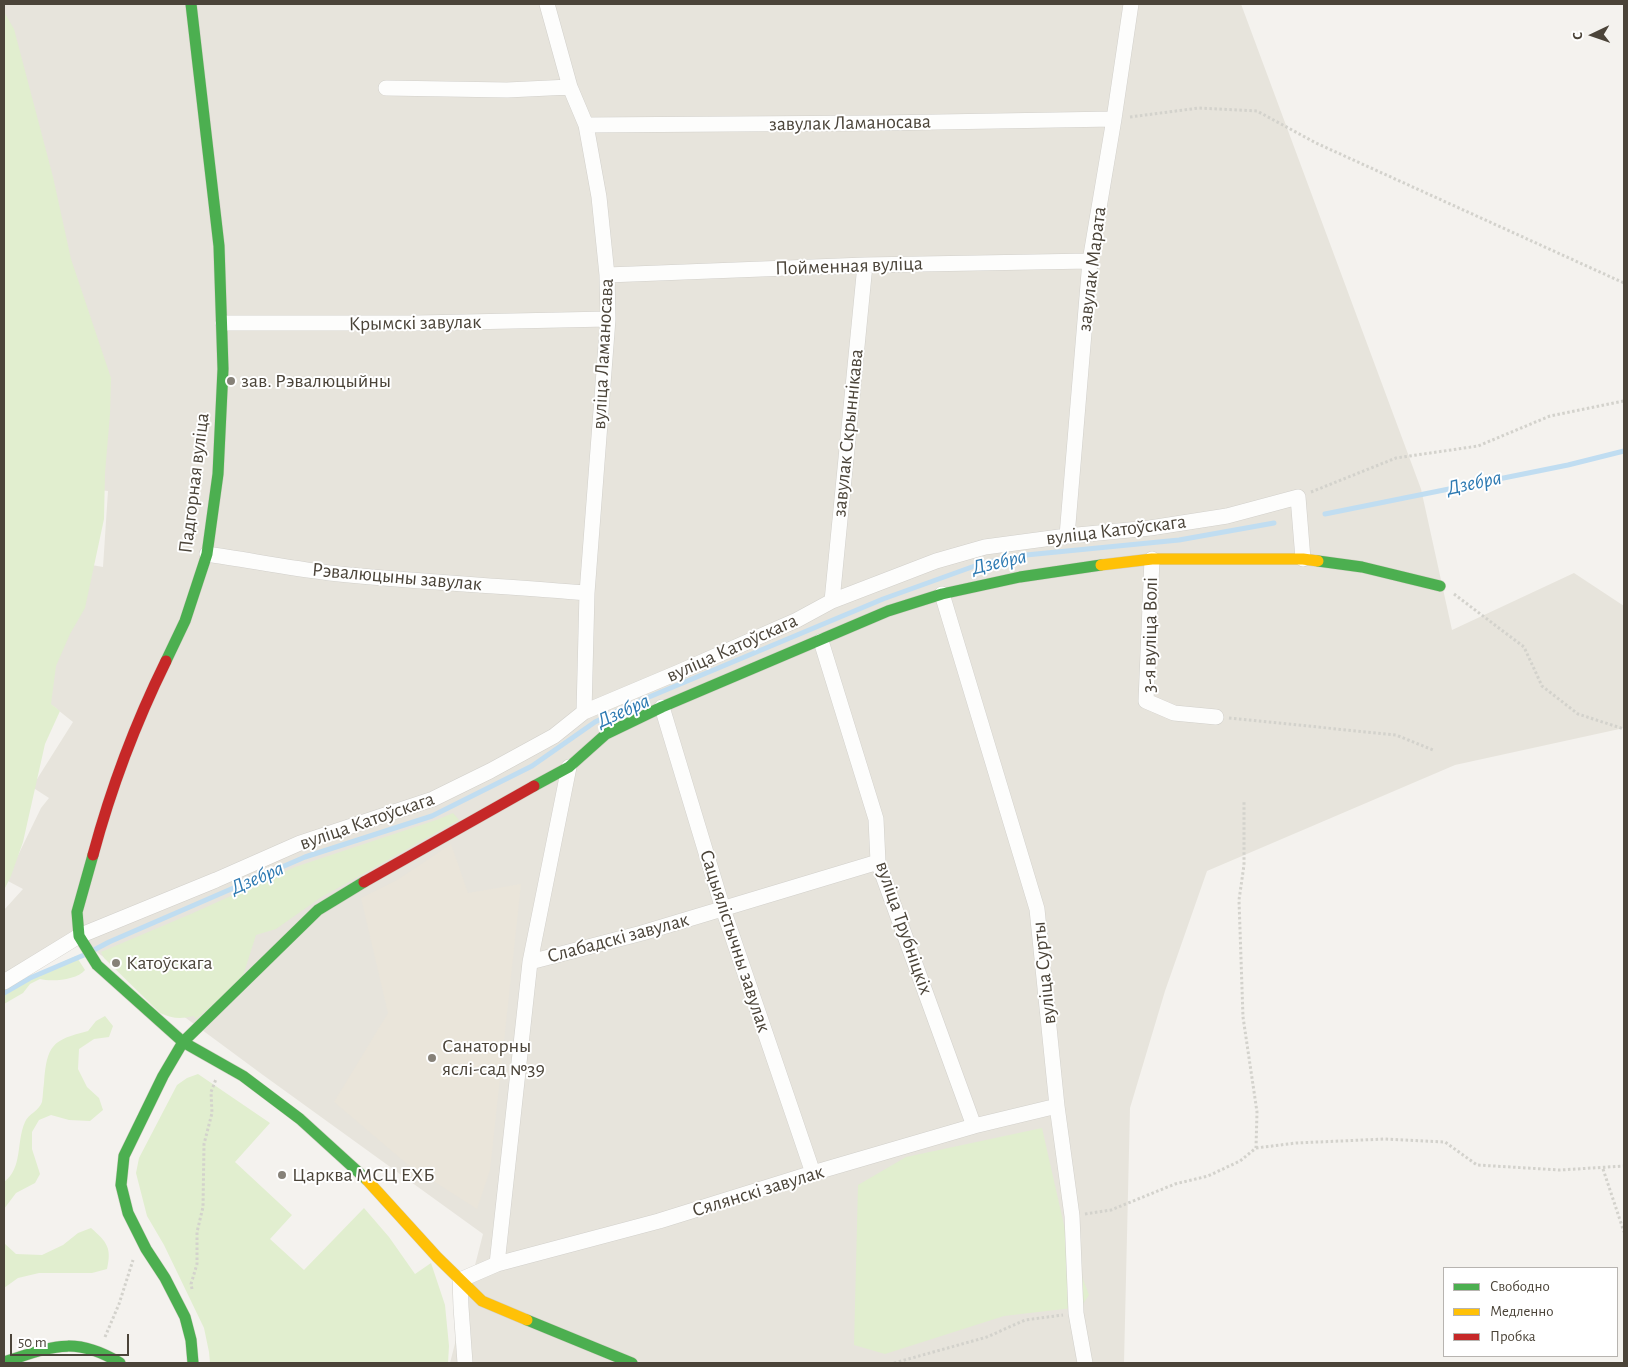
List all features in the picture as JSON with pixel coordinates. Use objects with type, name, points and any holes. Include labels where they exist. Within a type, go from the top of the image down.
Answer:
[{"type":"street","name":"Падгорная вуліца","points":[[82,940],[77,912],[106,807],[145,704],[186,621],[206,554],[218,474],[223,369],[219,246],[191,4]]},
{"type":"street","name":"вуліца Ламаносава","points":[[546,4],[570,87],[586,125],[599,197],[608,275],[608,319],[587,593],[584,712]]},
{"type":"street","name":"завулак Марата","points":[[1067,536],[1090,262],[1131,4]]},
{"type":"street","points":[[386,88],[507,90],[570,87]]},
{"type":"street","name":"завулак Ламаносава","points":[[586,125],[870,123],[1114,118]]},
{"type":"street","name":"Пойменная вуліца","points":[[608,275],[865,265],[1090,262]]},
{"type":"street","name":"завулак Скрыннікава","points":[[832,601],[865,265]]},
{"type":"street","name":"Крымскі завулак","points":[[223,323],[418,323],[608,319]]},
{"type":"street","points":[[1298,497],[1303,559]]},
{"type":"street","name":"вуліца Катоўскага","points":[[4,982],[82,940],[300,843],[433,799],[554,736],[584,712],[797,620],[832,601],[936,562],[985,547],[1067,536],[1150,528],[1227,516],[1298,497]]},
{"type":"street","name":"Рэвалюцыны завулак","points":[[206,554],[328,572],[417,581],[587,593]]},
{"type":"street","name":"вуліца Катоўскага","points":[[193,1363],[191,1340],[185,1316],[128,1214],[121,1185],[124,1156],[163,1076],[183,1042],[318,910],[402,860],[569,767],[606,734],[662,707],[888,612],[942,594],[1020,577],[1089,566],[1152,559],[1303,559],[1362,567],[1440,586]]},
{"type":"street","name":"3-я вуліца Волі","points":[[1152,559],[1146,701],[1174,713],[1216,717]]},
{"type":"street","name":"вуліца Сурты","points":[[942,594],[1037,910],[1057,1106],[1072,1216],[1076,1313],[1085,1363]]},
{"type":"street","name":"вуліца Трубніцкіх","points":[[821,641],[876,819],[878,862],[974,1126]]},
{"type":"street","name":"Сацыялістычны завулак","points":[[662,707],[723,909],[813,1173]]},
{"type":"street","name":"Слабадскі завулак","points":[[496,1264],[530,962],[569,767]]},
{"type":"street","name":"Слабадскі завулак","points":[[530,962],[642,933],[878,862]]},
{"type":"street","points":[[82,940],[97,965],[183,1042],[243,1076],[300,1119],[372,1184],[436,1257],[482,1301],[632,1363]]},
{"type":"street","name":"Сялянскі завулак","points":[[460,1280],[496,1264],[659,1221],[974,1126],[1057,1106]]},
{"type":"street","points":[[460,1280],[465,1363]]},
{"type":"street","points":[[4,1362],[56,1347],[85,1346],[99,1351],[120,1363]]},
{"type":"path","points":[[1114,118],[1198,108],[1257,111],[1316,143],[1624,283]]},
{"type":"path","points":[[1298,497],[1396,458],[1478,446],[1550,416],[1624,401]]},
{"type":"path","points":[[1440,586],[1464,600],[1524,647],[1542,686],[1578,714],[1624,729]]},
{"type":"path","points":[[1216,717],[1396,735],[1433,750]]},
{"type":"path","points":[[1244,801],[1244,865],[1239,900],[1242,998],[1257,1112],[1256,1148]]},
{"type":"path","points":[[192,1292],[191,1284],[197,1264],[197,1232],[203,1207],[204,1144],[212,1113],[211,1092],[220,1064]]},
{"type":"path","points":[[1072,1216],[1111,1210],[1175,1184],[1208,1176],[1240,1162],[1256,1148],[1296,1143],[1384,1139],[1445,1142],[1477,1165],[1560,1170],[1624,1166]]},
{"type":"path","points":[[1602,1168],[1624,1232]]},
{"type":"path","points":[[99,1351],[119,1304],[134,1260]]},
{"type":"path","points":[[894,1363],[987,1338],[1025,1320],[1076,1313]]},
{"type":"shaded area","points":[[4,4],[1241,4],[1421,489],[1452,630],[1574,573],[1624,606],[1624,728],[1455,765],[1207,871],[1165,991],[1130,1108],[1124,1363],[450,1363],[483,1234],[75,936],[4,977],[4,910],[23,889],[6,880],[41,808],[49,798],[32,787],[73,722],[33,690],[86,564],[103,567],[108,491],[79,488],[4,130]]},
{"type":"shaded area","name":"Санаторны яслі-сад №39","points":[[451,844],[468,893],[521,884],[490,1170],[477,1209],[407,1164],[334,1102],[388,1013],[361,898],[397,880]]},
{"type":"green space","points":[[4,12],[14,29],[53,177],[71,259],[111,378],[104,519],[85,608],[70,634],[56,666],[51,704],[60,711],[45,744],[23,842],[4,890]]},
{"type":"green space","points":[[453,813],[459,820],[320,898],[276,929],[256,935],[242,979],[196,1019],[194,1016],[177,1018],[160,1013],[104,958],[101,952],[295,867]]},
{"type":"green space","points":[[76,956],[85,970],[81,973],[64,979],[40,979],[30,984],[23,993],[4,1004],[4,988]]},
{"type":"green space","points":[[105,1016],[113,1026],[109,1037],[94,1039],[79,1049],[78,1069],[87,1087],[99,1098],[103,1110],[90,1121],[69,1120],[51,1115],[39,1120],[32,1132],[32,1149],[40,1174],[35,1183],[16,1193],[4,1209],[4,1182],[14,1170],[17,1162],[25,1122],[42,1102],[45,1070],[50,1052],[59,1041],[88,1031],[96,1021]]},
{"type":"green space","points":[[198,1074],[270,1123],[235,1162],[292,1215],[270,1239],[304,1270],[364,1208],[389,1237],[415,1274],[431,1263],[445,1305],[449,1346],[448,1363],[210,1363],[204,1328],[164,1245],[147,1216],[136,1173],[139,1158],[177,1085],[187,1078]]},
{"type":"green space","points":[[1042,1128],[1066,1234],[1089,1295],[1081,1307],[1004,1316],[885,1354],[854,1345],[858,1185],[906,1157]]},
{"type":"green space","points":[[91,1228],[107,1246],[109,1256],[107,1269],[92,1273],[39,1273],[18,1278],[4,1288],[4,1243],[16,1254],[42,1255],[63,1245],[78,1233]]},
{"type":"waterway","name":"Дзебра","points":[[1325,514],[1568,465],[1624,451]]},
{"type":"waterway","name":"Дзебра","points":[[92,951],[305,857],[432,816],[532,766],[595,722],[630,705],[883,599],[983,563],[1026,555],[1179,540],[1274,523]]},
{"type":"waterway","name":"Дзебра","points":[[4,993],[30,978],[84,955]]},
{"type":"traffic: fast","points":[[166,661],[185,621],[207,554],[218,474],[223,369],[219,246],[191,4]]},
{"type":"traffic: fast","points":[[1318,561],[1362,567],[1440,586]]},
{"type":"traffic: fast","points":[[534,786],[569,767],[606,734],[662,707],[888,611],[942,594],[1020,577],[1101,565]]},
{"type":"traffic: fast","points":[[93,855],[77,912],[79,936],[97,965],[183,1042],[243,1076],[300,1119],[367,1180]]},
{"type":"traffic: fast","points":[[193,1363],[191,1340],[185,1317],[165,1278],[146,1249],[128,1213],[121,1185],[124,1156],[163,1076],[183,1042],[318,910],[364,882]]},
{"type":"traffic: fast","points":[[527,1320],[632,1363]]},
{"type":"traffic: fast","points":[[4,1362],[49,1348],[75,1346],[104,1354],[120,1363]]},
{"type":"traffic: slow","points":[[1101,565],[1152,559],[1303,559],[1318,561]]},
{"type":"traffic: slow","points":[[367,1180],[437,1257],[482,1301],[527,1320]]},
{"type":"traffic: jam","points":[[93,855],[125,756],[144,708],[166,661]]},
{"type":"traffic: jam","points":[[364,882],[534,786]]},
{"type":"place","name":"зав. Рэвалюцыйны","points":[[231,381]]},
{"type":"place","name":"Катоўскага","points":[[116,963]]},
{"type":"place","name":"Санаторны яслі-сад №39","points":[[432,1058]]},
{"type":"place","name":"Царква МСЦ ЕХБ","points":[[282,1175]]}]
